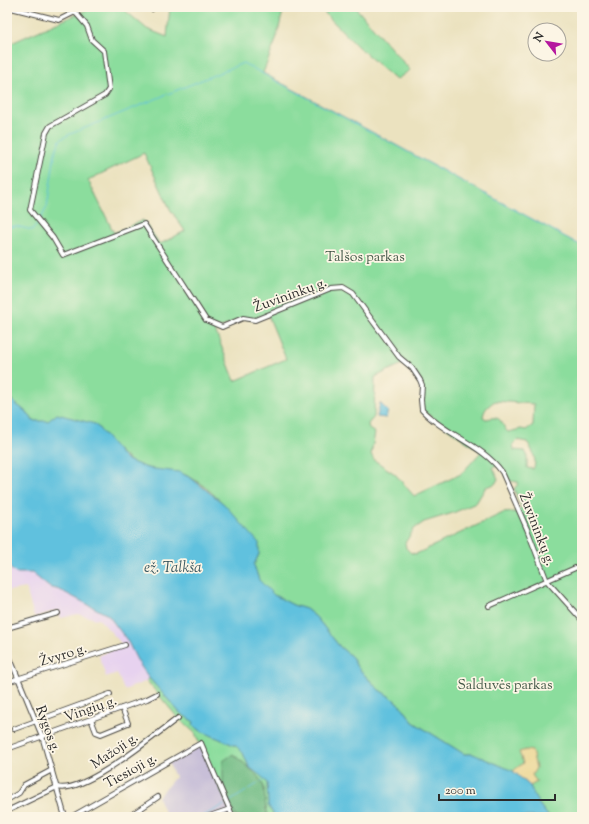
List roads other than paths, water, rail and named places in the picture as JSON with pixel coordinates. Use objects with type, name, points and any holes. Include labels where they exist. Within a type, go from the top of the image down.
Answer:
[{"type":"street","points":[[7,7],[59,20],[75,12],[76,7]]},
{"type":"street","name":"Žuvininkų g.","points":[[75,12],[88,26],[92,40],[104,51],[109,89],[105,95],[50,126],[46,133],[30,210],[54,238],[63,255],[144,224],[206,320],[222,327],[243,318],[255,320],[330,289],[343,288],[353,294],[399,357],[412,368],[420,380],[422,385],[422,410],[498,465],[522,515],[546,581],[582,620]]},
{"type":"street","points":[[489,606],[582,565]]},
{"type":"street","points":[[7,628],[58,613]]},
{"type":"street","name":"Žvyro g.","points":[[7,682],[125,645]]},
{"type":"street","name":"Rygos g.","points":[[7,651],[42,736],[65,817]]},
{"type":"street","points":[[14,728],[110,694]]},
{"type":"street","name":"Vingių g.","points":[[7,749],[157,694]]},
{"type":"street","points":[[91,719],[96,732],[101,734],[128,723],[122,708]]},
{"type":"street","name":"Mažoji g.","points":[[57,787],[62,789],[74,788],[116,764],[178,718]]},
{"type":"street","name":"Tiesioji g.","points":[[71,817],[201,743],[230,809]]},
{"type":"street","points":[[7,800],[19,793],[24,786],[52,770]]},
{"type":"street","points":[[7,811],[57,787]]},
{"type":"street","points":[[128,817],[158,797]]},
{"type":"street","points":[[207,817],[230,809],[233,817]]},
{"type":"water","name":"ež. Talkša","points":[[7,395],[31,417],[33,421],[48,421],[57,414],[95,424],[125,459],[147,468],[179,472],[191,478],[224,504],[259,543],[259,554],[254,565],[259,580],[274,595],[293,605],[306,609],[316,617],[340,647],[352,657],[357,667],[379,690],[392,698],[403,708],[413,722],[464,754],[473,754],[513,771],[530,786],[538,803],[549,817],[275,817],[268,805],[267,783],[249,767],[243,753],[236,746],[201,731],[193,725],[194,722],[180,713],[149,678],[138,662],[127,640],[108,615],[60,590],[49,587],[32,573],[15,573],[7,565]]},
{"type":"water","points":[[380,403],[388,411],[386,418],[377,417]]},
{"type":"waterway","points":[[40,220],[47,207],[55,153],[60,140],[68,135],[243,63],[582,246]]},
{"type":"waterway","points":[[7,227],[16,226],[32,230],[38,224]]},
{"type":"waterway","points":[[229,802],[265,779]]},
{"type":"waterway","points":[[201,817],[224,805]]},
{"type":"park label","name":"Talšos parkas","points":[[365,256]]},
{"type":"park label","name":"Salduvės parkas","points":[[505,684]]}]
